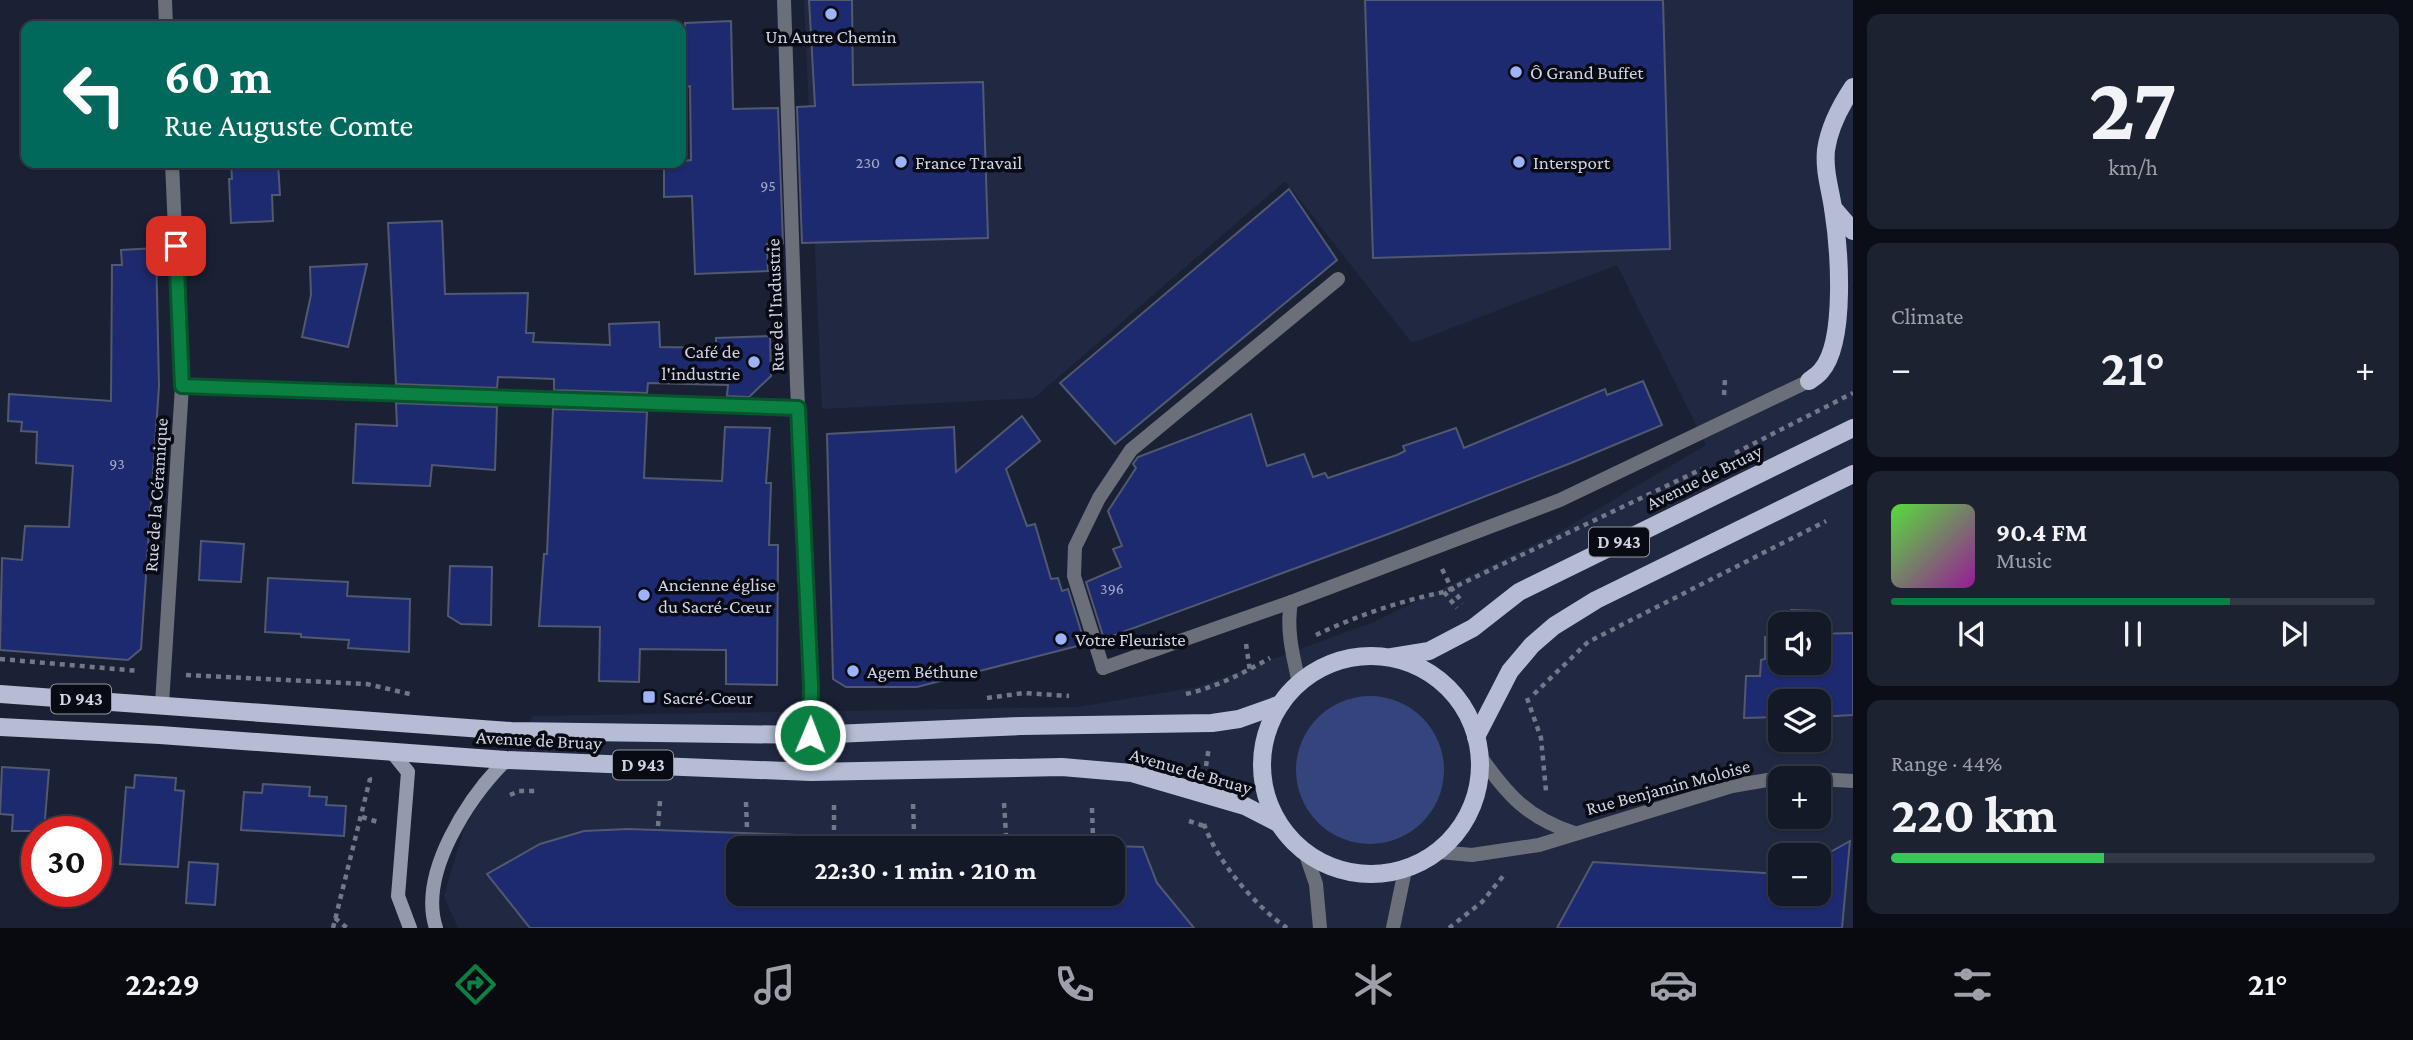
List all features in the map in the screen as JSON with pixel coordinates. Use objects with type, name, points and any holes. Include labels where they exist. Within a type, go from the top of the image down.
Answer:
[{"type":"main road","points":[[1809,381],[1822,371],[1831,354],[1837,327],[1838,269],[1833,208],[1825,176],[1826,148],[1842,104],[1853,87]]},
{"type":"main road","points":[[1833,208],[1853,231]]},
{"type":"main road","name":"Avenue de Bruay","points":[[1389,658],[1429,651],[1479,624],[1519,592],[1853,428]]},
{"type":"main road","name":"D 943","points":[[1476,737],[1510,671],[1532,645],[1554,626],[1596,600],[1853,474]]},
{"type":"main road","points":[[1365,657],[1389,658],[1419,667],[1444,685],[1464,708],[1476,737],[1480,756],[1477,792],[1463,825],[1439,852],[1405,870],[1370,875],[1336,869],[1305,852],[1278,823],[1266,794],[1262,763],[1267,732],[1281,704],[1299,683],[1319,670],[1341,661],[1365,657]]},
{"type":"main road","name":"Avenue de Bruay","points":[[0,694],[511,731],[810,735],[1021,726],[1212,723],[1238,719],[1281,704]]},
{"type":"main road","name":"Avenue de Bruay","points":[[0,727],[506,760],[825,772],[1062,767],[1132,773],[1245,806],[1278,823]]},
{"type":"street","points":[[165,0],[166,21]]},
{"type":"street","name":"Rue de l'Industrie","points":[[784,0],[811,686],[810,735]]},
{"type":"street","name":"Rue de la Céramique","points":[[162,704],[182,386],[172,168]]},
{"type":"street","points":[[1338,279],[1131,450],[1099,498],[1075,547],[1074,576],[1103,668],[1291,602],[1560,500],[1809,381]]},
{"type":"street","points":[[182,386],[798,408]]},
{"type":"street","points":[[1291,602],[1288,618],[1290,647],[1299,683]]},
{"type":"street","points":[[391,751],[408,772],[398,896],[411,928]]},
{"type":"street","name":"Rue Benjamin Moloise","points":[[1480,756],[1513,799],[1541,821],[1574,833]]},
{"type":"street","points":[[436,928],[432,916],[434,888],[448,840],[489,777],[506,760]]},
{"type":"street","name":"Rue Benjamin Moloise","points":[[1439,852],[1472,855],[1526,847],[1732,786],[1768,780]]},
{"type":"street","name":"Rue Benjamin Moloise","points":[[1831,780],[1853,781]]},
{"type":"street","points":[[1305,852],[1316,884],[1320,928]]},
{"type":"street","points":[[1393,928],[1405,870]]},
{"type":"path","points":[[1733,454],[1853,393]]},
{"type":"path","points":[[1287,928],[1266,914],[1239,882],[1204,826],[1202,792],[1212,723],[1208,689],[1250,671],[1290,647],[1345,621],[1452,589],[1709,466]]},
{"type":"path","points":[[1534,694],[1588,642],[1829,519]]},
{"type":"path","points":[[1432,549],[1452,589],[1479,624]]},
{"type":"path","points":[[0,659],[225,679],[367,684]]},
{"type":"path","points":[[658,825],[660,801]]},
{"type":"path","points":[[746,802],[747,828]]},
{"type":"path","points":[[834,803],[834,830]]},
{"type":"path","points":[[1004,803],[1006,835]]},
{"type":"path","points":[[913,804],[914,833]]},
{"type":"path","points":[[1092,808],[1093,836]]},
{"type":"path","points":[[333,928],[362,817]]},
{"type":"path","points":[[1449,928],[1482,902],[1526,847]]},
{"type":"path","points":[[335,918],[346,928]]},
{"type":"shaded area","points":[[804,0],[1853,0],[1853,928],[458,928],[444,896],[465,826],[533,716],[1078,707],[1198,687],[1376,621],[1559,532],[1706,445],[1617,265],[1412,343],[1285,181],[1034,398],[822,409]]},
{"type":"shaded area","points":[[1370,696],[1398,702],[1422,718],[1438,742],[1444,770],[1438,798],[1422,822],[1398,838],[1370,844],[1342,838],[1318,822],[1302,798],[1296,770],[1302,742],[1318,718],[1342,702]]},
{"type":"building","name":"France Travail","points":[[809,0],[852,0],[853,85],[983,82],[988,238],[802,243],[797,107],[815,106]]},
{"type":"building","name":"Intersport","points":[[1365,0],[1663,0],[1670,249],[1373,258]]},
{"type":"building","points":[[731,21],[733,109],[778,108],[783,243],[767,244],[768,271],[695,274],[692,196],[664,197],[664,168],[686,168],[686,161],[691,160],[690,86],[686,87],[686,23]]},
{"type":"building","points":[[231,168],[278,168],[280,195],[272,195],[273,221],[231,223],[229,179],[232,179]]},
{"type":"building","points":[[1289,189],[1337,260],[1115,444],[1060,383]]},
{"type":"building","points":[[442,221],[445,294],[528,293],[526,333],[534,333],[533,342],[610,345],[609,324],[659,322],[660,347],[716,348],[716,338],[770,336],[771,376],[749,397],[727,396],[728,385],[648,383],[647,393],[554,390],[554,379],[498,377],[497,388],[396,384],[388,223]]},
{"type":"building","points":[[156,248],[159,386],[141,649],[128,660],[0,650],[2,558],[22,560],[25,526],[69,527],[73,466],[36,463],[37,432],[21,431],[22,422],[8,421],[9,394],[111,401],[112,265],[122,265],[121,250]]},
{"type":"building","points":[[367,264],[348,347],[302,337],[311,295],[310,267]]},
{"type":"building","points":[[1643,381],[1662,425],[1391,533],[1104,639],[1086,582],[1121,567],[1113,549],[1122,546],[1108,511],[1136,468],[1133,464],[1138,457],[1251,414],[1267,466],[1304,454],[1313,477],[1325,473],[1328,478],[1397,455],[1405,451],[1403,446],[1456,428],[1464,448],[1605,389],[1607,395]]},
{"type":"building","points":[[396,403],[497,407],[495,470],[432,465],[430,486],[353,483],[356,424],[397,426]]},
{"type":"building","points":[[553,409],[647,412],[644,478],[722,481],[725,427],[770,428],[766,483],[771,483],[769,545],[778,545],[777,685],[726,684],[726,650],[640,649],[639,682],[599,681],[600,627],[539,626],[544,554],[547,554]]},
{"type":"building","points":[[1022,416],[1040,441],[1006,469],[1027,526],[1035,524],[1051,579],[1058,578],[1062,591],[1068,589],[1085,644],[917,687],[846,687],[833,679],[827,434],[954,427],[956,472]]},
{"type":"building","points":[[201,541],[244,544],[241,582],[199,580]]},
{"type":"building","points":[[450,566],[492,567],[491,625],[461,624],[448,616]]},
{"type":"building","points":[[268,578],[348,582],[347,596],[410,599],[409,652],[348,648],[349,640],[265,632]]},
{"type":"building","points":[[1791,610],[1819,611],[1819,612]]},
{"type":"building","points":[[1853,633],[1853,715],[1831,716],[1831,689],[1768,689],[1768,717],[1744,718],[1746,676],[1760,676],[1761,660],[1765,659],[1765,637],[1768,637],[1768,675],[1831,675],[1831,634]]},
{"type":"building","points":[[2,767],[49,770],[45,816],[21,816],[21,831],[12,831],[13,815],[0,814]]},
{"type":"building","points":[[135,775],[176,778],[175,790],[184,791],[178,867],[120,864],[126,787],[134,788]]},
{"type":"building","points":[[263,784],[310,787],[309,796],[327,797],[326,805],[346,806],[344,836],[241,830],[244,792],[262,793]]},
{"type":"building","points":[[628,829],[828,836],[726,836],[726,906],[1125,906],[1125,846],[1143,847],[1157,883],[1194,928],[530,928],[487,874],[540,844],[584,831]]},
{"type":"building","points":[[1850,841],[1842,928],[1557,928],[1593,862],[1768,873],[1768,906],[1831,906],[1831,852]]},
{"type":"building","points":[[189,862],[218,864],[215,905],[186,903]]},
{"type":"place","name":"Un Autre Chemin","points":[[831,14]]},
{"type":"place","name":"Ô Grand Buffet","points":[[1516,72]]},
{"type":"place","name":"France Travail","points":[[901,162]]},
{"type":"place","name":"Intersport","points":[[1519,162]]},
{"type":"place","name":"Café de l'industrie","points":[[754,362]]},
{"type":"place","name":"Ancienne église du Sacré-Cœur","points":[[644,595]]},
{"type":"place","name":"Votre Fleuriste","points":[[1061,639]]},
{"type":"place","name":"Agem Béthune","points":[[853,671]]},
{"type":"place","name":"Sacré-Cœur","points":[[649,697]]},
{"type":"route","points":[[176,246],[182,386],[798,408],[811,686],[810,735]]}]
